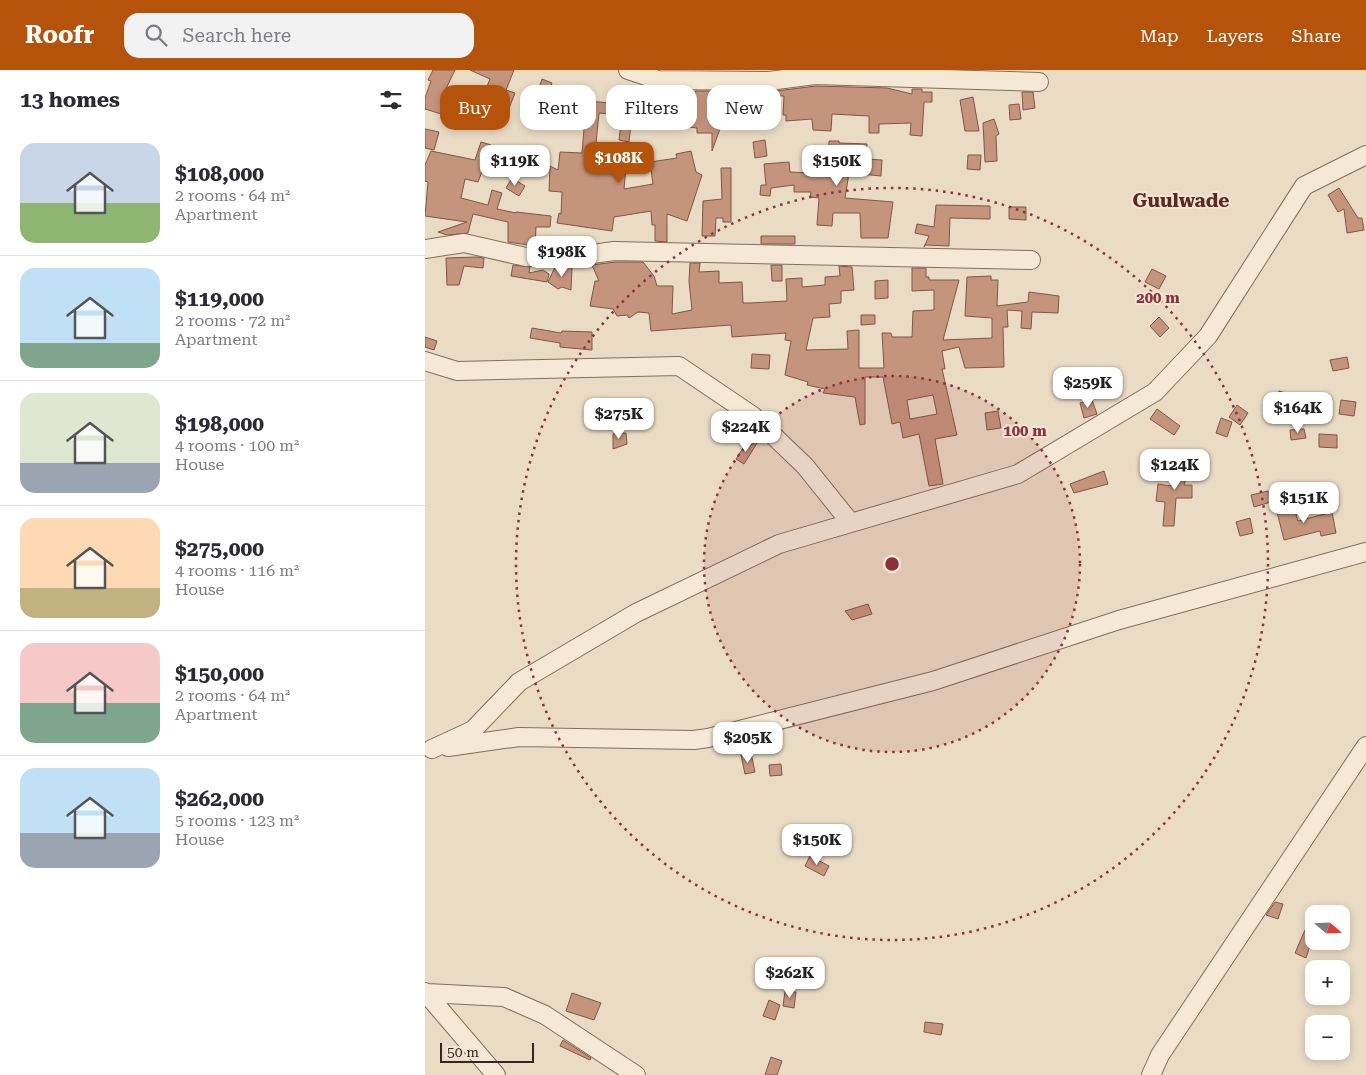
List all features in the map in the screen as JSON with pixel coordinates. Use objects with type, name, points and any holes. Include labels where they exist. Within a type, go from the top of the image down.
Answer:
[{"type":"street","points":[[628,70],[658,80],[769,81],[815,75],[1039,82]]},
{"type":"street","points":[[429,750],[473,730],[519,682],[636,613],[779,544],[1018,474],[1155,392],[1208,336],[1304,186],[1366,155]]},
{"type":"street","points":[[425,249],[464,242],[526,257],[614,252],[1031,260]]},
{"type":"street","points":[[425,361],[457,371],[679,366],[753,416],[805,466],[850,522]]},
{"type":"street","points":[[429,750],[519,737],[694,740],[708,738],[933,681],[1119,620],[1366,552]]},
{"type":"street","points":[[1151,1075],[1159,1055],[1366,746]]},
{"type":"street","points":[[426,993],[496,1075]]},
{"type":"street","points":[[426,993],[504,997],[545,1015],[636,1075]]},
{"type":"building","points":[[433,70],[455,70],[448,85],[440,85],[440,114],[425,109],[425,98],[431,81],[428,80]]},
{"type":"building","points":[[470,70],[514,70],[508,85],[488,85],[490,79]]},
{"type":"building","points":[[542,79],[552,83],[551,85],[540,85]]},
{"type":"building","points":[[816,86],[887,88],[912,94],[912,89],[922,89],[922,92],[932,92],[932,102],[924,102],[922,136],[910,135],[911,123],[879,124],[879,133],[869,133],[869,116],[832,114],[831,131],[813,130],[812,119],[786,121],[786,115],[783,115],[784,96],[781,96],[781,90]]},
{"type":"building","points":[[510,91],[515,93],[510,106]]},
{"type":"building","points":[[697,91],[707,91],[707,130],[720,130],[712,151],[712,133],[697,133]]},
{"type":"building","points":[[1022,92],[1033,92],[1035,108],[1023,110]]},
{"type":"building","points":[[973,97],[979,131],[965,131],[960,100]]},
{"type":"building","points":[[596,102],[606,103],[606,114],[599,113],[595,153],[627,155],[624,189],[653,184],[650,162],[677,158],[676,154],[691,151],[696,172],[702,175],[687,221],[667,214],[667,242],[655,241],[655,225],[652,225],[651,211],[614,217],[612,231],[557,223],[559,213],[561,214],[562,192],[549,191],[550,166],[558,170],[560,152],[582,153],[584,130],[596,130]]},
{"type":"building","points":[[1019,104],[1021,119],[1010,120],[1009,105]]},
{"type":"building","points":[[994,119],[999,134],[996,136],[997,161],[985,162],[983,123]]},
{"type":"building","points":[[425,129],[439,132],[434,150],[425,148]]},
{"type":"building","points":[[620,130],[630,130],[629,142],[619,140]]},
{"type":"building","points":[[765,140],[767,156],[755,158],[753,142]]},
{"type":"building","points":[[829,141],[867,144],[866,159],[882,160],[881,176],[849,173],[845,198],[893,202],[888,238],[861,238],[860,213],[833,213],[832,226],[817,225],[819,198],[810,197],[811,192],[794,192],[794,185],[771,188],[770,196],[760,195],[761,185],[766,185],[764,164],[789,162],[790,172],[811,173],[814,163],[828,163]]},
{"type":"building","points":[[481,142],[491,145],[487,158],[478,182],[465,179],[461,198],[488,205],[492,190],[502,193],[497,209],[516,213],[551,216],[550,227],[536,227],[535,246],[508,242],[508,222],[473,214],[468,233],[447,235],[438,232],[467,222],[425,216],[428,182],[425,181],[425,165],[431,151],[475,160]]},
{"type":"building","points":[[968,155],[981,155],[980,170],[967,169]]},
{"type":"building","points":[[721,168],[731,168],[731,222],[723,222],[723,218],[716,218],[715,236],[702,236],[703,201],[722,199]]},
{"type":"building","points":[[512,178],[525,186],[519,196],[506,188]]},
{"type":"building","points":[[1339,188],[1358,218],[1362,218],[1364,230],[1347,233],[1344,209],[1338,212],[1328,195]]},
{"type":"building","points":[[936,205],[990,206],[990,219],[950,218],[949,246],[925,245],[924,247],[929,236],[915,233],[917,224],[934,227]]},
{"type":"building","points":[[1009,207],[1026,207],[1026,220],[1009,219]]},
{"type":"building","points":[[761,236],[795,236],[795,244],[761,244]]},
{"type":"building","points":[[446,258],[484,258],[483,268],[464,266],[459,285],[447,285]]},
{"type":"building","points":[[615,262],[643,262],[654,276],[657,286],[673,286],[672,314],[692,310],[689,281],[690,263],[700,263],[699,272],[719,271],[719,283],[742,282],[743,303],[787,301],[786,279],[802,278],[802,287],[825,285],[825,277],[840,276],[839,266],[852,267],[854,290],[841,291],[841,303],[829,304],[830,317],[813,318],[806,350],[848,349],[847,331],[859,330],[859,368],[884,368],[882,333],[891,333],[892,337],[912,337],[913,311],[934,310],[934,290],[912,291],[912,268],[926,268],[926,277],[929,277],[929,280],[959,280],[943,340],[992,338],[992,318],[965,316],[967,277],[991,276],[991,280],[998,280],[997,306],[1028,302],[1029,292],[1059,296],[1058,313],[1032,312],[1031,329],[1021,328],[1022,311],[1007,310],[1008,327],[1003,327],[1004,367],[965,368],[959,347],[942,351],[945,369],[942,369],[957,435],[935,439],[943,484],[929,486],[919,434],[903,438],[900,422],[892,424],[883,377],[865,377],[865,424],[860,425],[855,397],[823,393],[825,389],[807,385],[808,382],[785,375],[791,341],[785,340],[786,333],[732,337],[731,325],[651,331],[649,313],[638,312],[629,318],[627,315],[617,316],[613,309],[590,306],[595,281],[599,281],[592,265]],"holes":[[[933,395],[937,414],[910,419],[907,400]]]},
{"type":"building","points":[[513,265],[530,267],[529,273],[543,270],[549,274],[547,282],[511,276]]},
{"type":"building","points":[[771,265],[782,265],[782,281],[772,281]]},
{"type":"building","points":[[555,267],[572,268],[571,290],[562,287],[558,289],[548,282]]},
{"type":"building","points":[[1152,269],[1166,276],[1159,289],[1145,282]]},
{"type":"building","points":[[888,280],[888,298],[875,299],[875,281]]},
{"type":"building","points":[[861,315],[875,315],[875,324],[861,325]]},
{"type":"building","points":[[1159,317],[1169,328],[1160,337],[1150,326]]},
{"type":"building","points":[[532,328],[561,333],[562,331],[592,332],[592,350],[560,347],[560,343],[530,338]]},
{"type":"building","points":[[425,337],[437,341],[434,350],[425,347]]},
{"type":"building","points":[[752,354],[770,355],[769,369],[751,368]]},
{"type":"building","points":[[1347,357],[1349,368],[1333,371],[1330,360]]},
{"type":"building","points":[[1279,391],[1292,395],[1287,409],[1275,405]]},
{"type":"building","points":[[1092,400],[1097,414],[1084,418],[1080,403]]},
{"type":"building","points":[[1341,400],[1356,402],[1354,416],[1339,414]]},
{"type":"building","points":[[1237,405],[1248,413],[1240,425],[1229,417]]},
{"type":"building","points":[[1157,409],[1180,426],[1174,435],[1150,419]]},
{"type":"building","points":[[998,411],[1001,428],[987,430],[985,413]]},
{"type":"building","points":[[1221,418],[1232,422],[1227,437],[1216,433]]},
{"type":"building","points":[[1304,429],[1306,438],[1291,440],[1290,430]]},
{"type":"building","points":[[626,433],[627,444],[613,449],[613,434]]},
{"type":"building","points":[[1319,434],[1337,435],[1337,448],[1319,447]]},
{"type":"building","points":[[759,440],[744,464],[736,459],[741,451]]},
{"type":"building","points":[[1182,454],[1193,458],[1184,485],[1192,485],[1192,498],[1176,498],[1174,526],[1163,526],[1165,502],[1156,501],[1158,484],[1171,486]]},
{"type":"building","points":[[1104,471],[1108,484],[1074,493],[1070,484]]},
{"type":"building","points":[[1268,491],[1271,502],[1254,507],[1251,495]]},
{"type":"building","points":[[1293,504],[1298,521],[1332,512],[1336,533],[1321,536],[1320,531],[1284,540],[1276,508]]},
{"type":"building","points":[[1250,518],[1253,533],[1240,536],[1236,522]]},
{"type":"building","points":[[868,604],[872,614],[852,620],[845,611]]},
{"type":"building","points":[[751,753],[755,772],[745,774],[741,755]]},
{"type":"building","points":[[781,764],[782,775],[770,776],[769,765]]},
{"type":"building","points":[[810,856],[829,866],[824,876],[805,866]]},
{"type":"building","points":[[1275,902],[1283,904],[1278,919],[1266,915]]},
{"type":"building","points":[[1305,930],[1305,950],[1309,950],[1306,958],[1295,953]]},
{"type":"building","points":[[785,991],[796,992],[794,1008],[783,1006]]},
{"type":"building","points":[[572,993],[601,1003],[594,1020],[566,1011]]},
{"type":"building","points":[[769,1000],[780,1005],[775,1020],[763,1016]]},
{"type":"building","points":[[925,1022],[943,1024],[941,1035],[924,1032]]},
{"type":"building","points":[[563,1040],[591,1058],[590,1060],[560,1046]]},
{"type":"building","points":[[771,1057],[782,1061],[777,1075],[765,1075]]},
{"type":"district","name":"Guulwade","points":[[1181,200]]}]
